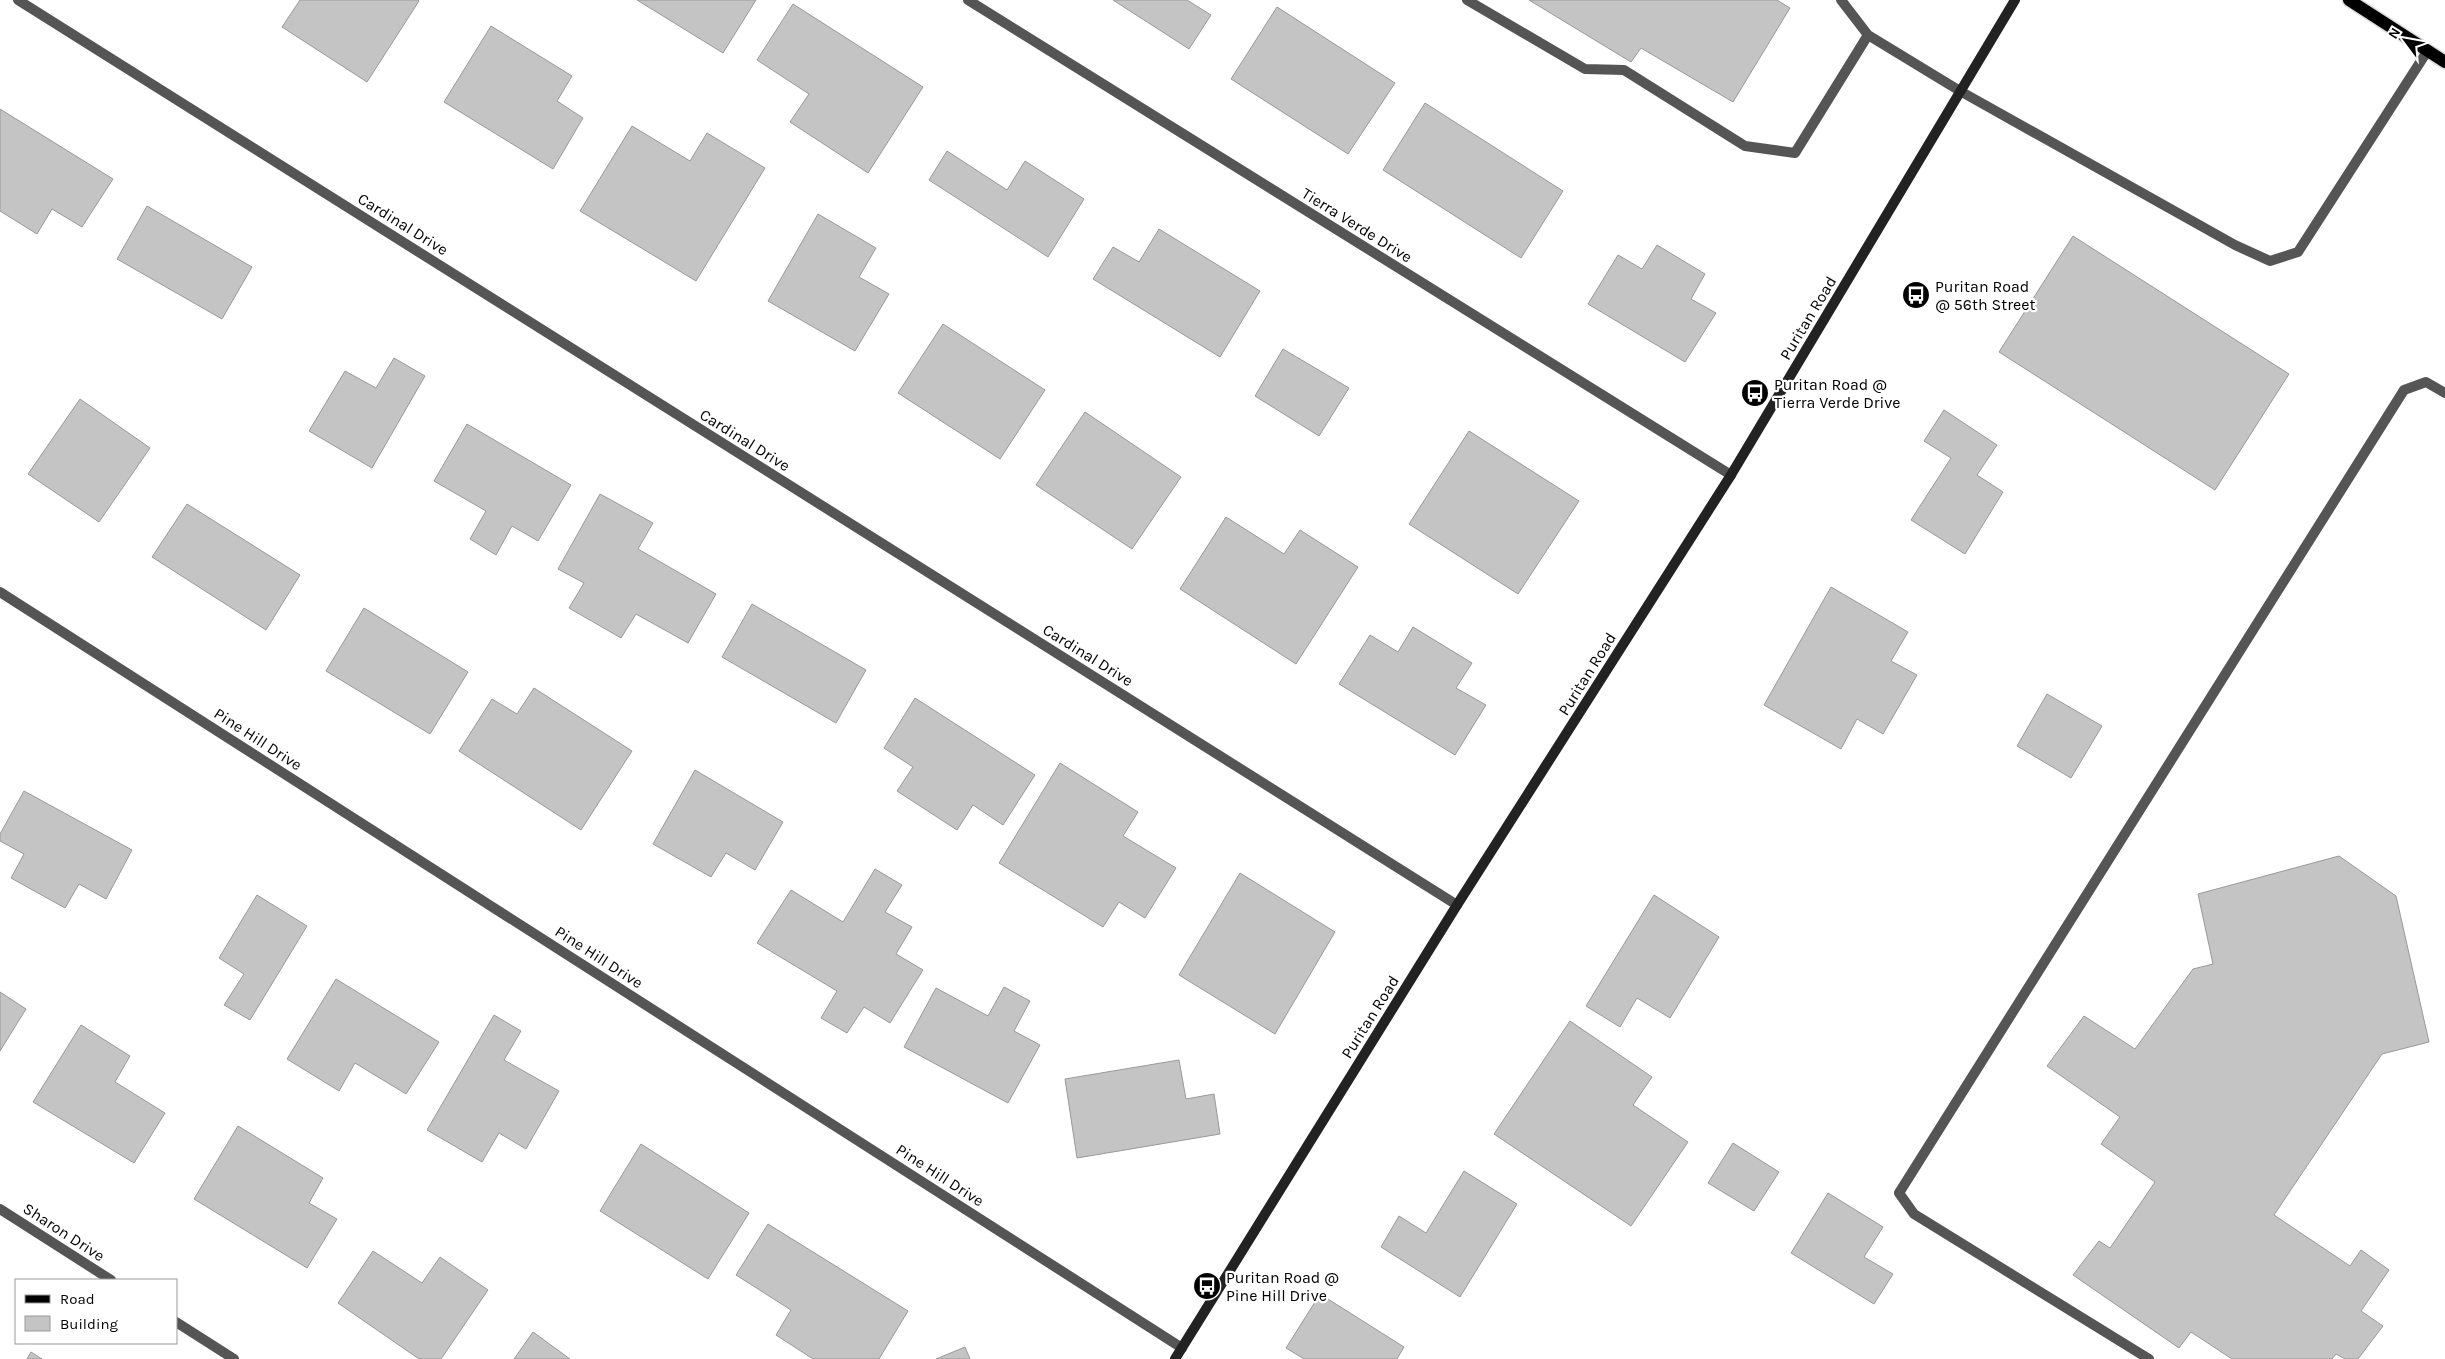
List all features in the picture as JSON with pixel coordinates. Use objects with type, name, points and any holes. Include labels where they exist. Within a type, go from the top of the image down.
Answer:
[{"type":"main road","points":[[2349,0],[2445,62]]},
{"type":"street","name":"Cardinal Drive","points":[[18,0],[1458,905]]},
{"type":"street","name":"Tierra Verde Drive","points":[[968,0],[1731,475]]},
{"type":"street","points":[[1467,0],[1585,69],[1624,70],[1745,146],[1795,154],[1868,34]]},
{"type":"street","points":[[1841,0],[1868,34],[1960,92],[2235,245],[2270,261],[2298,252],[2428,50]]},
{"type":"street","name":"Puritan Road","points":[[1175,1359],[1458,905],[1731,475],[2015,0]]},
{"type":"street","points":[[2149,1359],[1914,1214],[1899,1193],[2404,390],[2426,382],[2445,393]]},
{"type":"street","name":"Pine Hill Drive","points":[[0,592],[1182,1348]]},
{"type":"street","name":"Sharon Drive","points":[[0,1209],[109,1279]]},
{"type":"street","points":[[178,1323],[234,1359]]},
{"type":"building","points":[[300,0],[419,1],[367,82],[282,27]]},
{"type":"building","points":[[637,0],[756,0],[723,53]]},
{"type":"building","points":[[1113,0],[1187,0],[1211,15],[1189,49]]},
{"type":"building","points":[[1529,0],[1777,0],[1790,8],[1733,102],[1641,48],[1631,62]]},
{"type":"building","points":[[793,4],[923,87],[868,173],[790,122],[809,94],[757,60]]},
{"type":"building","points":[[1277,7],[1395,83],[1348,154],[1231,79]]},
{"type":"building","points":[[491,26],[572,76],[557,101],[583,118],[553,169],[444,102]]},
{"type":"building","points":[[1425,103],[1563,191],[1521,258],[1383,170]]},
{"type":"building","points":[[0,109],[113,179],[82,227],[52,209],[37,234],[0,211]]},
{"type":"building","points":[[632,126],[690,161],[707,133],[765,168],[696,281],[580,211]]},
{"type":"building","points":[[947,151],[1007,190],[1025,161],[1084,199],[1048,257],[929,180]]},
{"type":"building","points":[[147,206],[252,267],[222,319],[117,259]]},
{"type":"building","points":[[818,214],[876,248],[859,277],[889,294],[855,351],[768,301]]},
{"type":"building","points":[[1159,229],[1260,291],[1220,357],[1093,279],[1113,247],[1139,262]]},
{"type":"building","points":[[2073,236],[2289,374],[2215,490],[1999,352]]},
{"type":"building","points":[[1657,245],[1705,274],[1691,299],[1716,313],[1685,362],[1588,304],[1618,255],[1642,269]]},
{"type":"building","points":[[943,324],[1045,390],[1000,459],[898,393]]},
{"type":"building","points":[[1283,349],[1349,388],[1319,436],[1255,396]]},
{"type":"building","points":[[394,358],[425,376],[372,468],[309,431],[345,371],[376,388]]},
{"type":"building","points":[[80,399],[150,448],[99,522],[28,474]]},
{"type":"building","points":[[1944,410],[1997,445],[1977,475],[2003,492],[1965,554],[1911,520],[1951,458],[1924,441]]},
{"type":"building","points":[[1085,412],[1181,477],[1132,549],[1036,485]]},
{"type":"building","points":[[467,424],[571,485],[538,541],[512,526],[496,555],[470,539],[486,511],[434,481]]},
{"type":"building","points":[[1469,431],[1579,501],[1518,594],[1409,524]]},
{"type":"building","points":[[600,494],[653,523],[638,549],[716,594],[688,643],[636,614],[621,638],[569,608],[584,583],[558,569]]},
{"type":"building","points":[[187,504],[300,575],[266,630],[152,557]]},
{"type":"building","points":[[1226,517],[1284,554],[1300,530],[1358,567],[1296,664],[1180,589]]},
{"type":"building","points":[[1831,587],[1908,632],[1891,661],[1917,675],[1883,734],[1857,719],[1841,749],[1764,705]]},
{"type":"building","points":[[752,604],[866,670],[836,723],[722,657]]},
{"type":"building","points":[[364,608],[468,672],[430,734],[326,671]]},
{"type":"building","points":[[1413,627],[1472,663],[1456,688],[1486,705],[1455,755],[1339,684],[1370,635],[1398,652]]},
{"type":"building","points":[[534,688],[632,751],[581,830],[459,751],[492,699],[517,714]]},
{"type":"building","points":[[2047,694],[2102,726],[2071,778],[2017,746]]},
{"type":"building","points":[[915,698],[1035,775],[1003,825],[973,805],[957,830],[897,791],[913,767],[884,748]]},
{"type":"building","points":[[1060,763],[1138,812],[1123,836],[1176,868],[1145,918],[1119,902],[1103,927],[999,863]]},
{"type":"building","points":[[695,770],[783,822],[755,870],[726,853],[711,877],[653,844]]},
{"type":"building","points":[[24,791],[132,850],[106,899],[79,884],[65,908],[11,878],[24,854],[0,841],[0,834]]},
{"type":"building","points":[[2339,856],[2396,896],[2429,1042],[2382,1054],[2274,1215],[2350,1266],[2361,1250],[2389,1270],[2361,1311],[2383,1326],[2358,1359],[2345,1359],[2336,1354],[2332,1359],[2232,1359],[2191,1332],[2179,1348],[2073,1275],[2099,1241],[2110,1248],[2155,1182],[2101,1144],[2120,1117],[2047,1066],[2084,1016],[2135,1049],[2193,969],[2213,964],[2198,894]]},
{"type":"building","points":[[875,869],[902,885],[885,912],[912,927],[896,954],[923,970],[890,1023],[864,1007],[847,1033],[821,1018],[837,991],[757,943],[791,890],[843,922]]},
{"type":"building","points":[[1240,873],[1335,932],[1275,1034],[1179,975]]},
{"type":"building","points":[[257,895],[307,926],[250,1020],[224,1005],[244,974],[219,958]]},
{"type":"building","points":[[1654,895],[1719,937],[1670,1018],[1637,998],[1620,1027],[1586,1006]]},
{"type":"building","points":[[336,979],[439,1042],[406,1094],[355,1063],[339,1091],[287,1059]]},
{"type":"building","points":[[1004,987],[1030,1001],[1014,1031],[1040,1045],[1008,1103],[904,1047],[936,988],[988,1016]]},
{"type":"building","points":[[0,992],[26,1009],[0,1051]]},
{"type":"building","points":[[494,1015],[521,1031],[504,1060],[559,1091],[526,1149],[499,1133],[482,1162],[427,1130]]},
{"type":"building","points":[[1570,1021],[1652,1077],[1633,1105],[1688,1142],[1631,1226],[1494,1134]]},
{"type":"building","points":[[81,1025],[130,1056],[115,1082],[165,1113],[134,1163],[33,1102]]},
{"type":"building","points":[[1179,1060],[1186,1099],[1214,1094],[1220,1134],[1077,1158],[1065,1079]]},
{"type":"building","points":[[238,1126],[323,1178],[309,1203],[337,1219],[307,1268],[194,1199]]},
{"type":"building","points":[[1733,1143],[1779,1172],[1754,1211],[1708,1183]]},
{"type":"building","points":[[641,1144],[749,1213],[708,1279],[600,1211]]},
{"type":"building","points":[[1464,1171],[1517,1204],[1460,1297],[1381,1247],[1399,1216],[1426,1233]]},
{"type":"building","points":[[1828,1193],[1883,1227],[1864,1257],[1893,1274],[1874,1304],[1791,1253]]},
{"type":"building","points":[[768,1224],[908,1311],[879,1359],[813,1359],[776,1335],[791,1310],[736,1275]]},
{"type":"building","points":[[373,1251],[422,1283],[440,1257],[488,1290],[441,1359],[419,1359],[338,1303]]},
{"type":"building","points":[[1320,1294],[1404,1347],[1397,1359],[1304,1359],[1286,1348]]},
{"type":"building","points":[[533,1332],[570,1359],[514,1359]]},
{"type":"building","points":[[965,1347],[970,1359],[936,1359]]},
{"type":"building","points":[[31,1352],[42,1359],[27,1359]]},
{"type":"place","name":"Puritan Road @ 56th Street","points":[[1916,295]]},
{"type":"place","name":"Puritan Road @ Tierra Verde Drive","points":[[1755,393]]},
{"type":"place","name":"Puritan Road @ Pine Hill Drive","points":[[1207,1286]]}]
